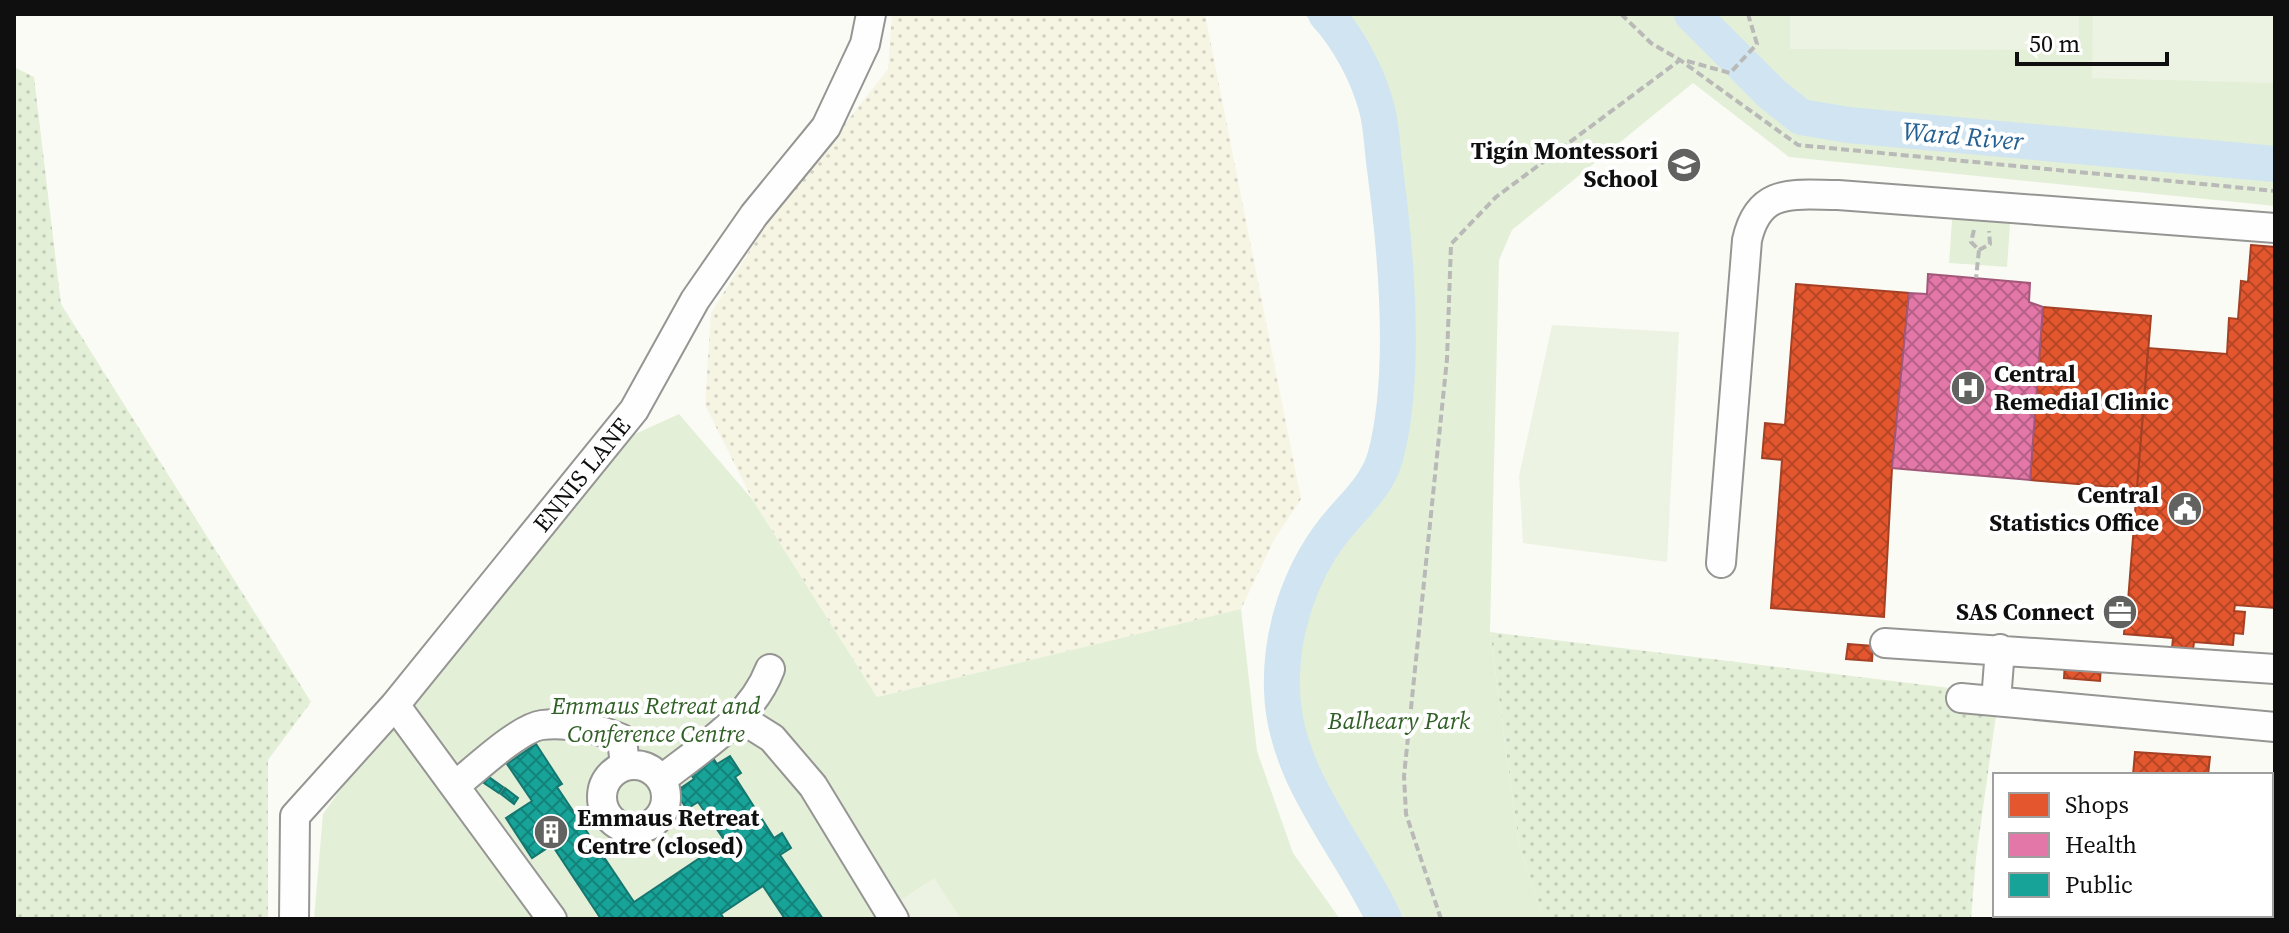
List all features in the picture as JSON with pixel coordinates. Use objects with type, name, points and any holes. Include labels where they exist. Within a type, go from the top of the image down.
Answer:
[{"type":"street","name":"ENNIS LANE","points":[[294,919],[295,816],[395,705],[634,410],[695,300],[754,215],[826,127],[865,44],[871,14]]},
{"type":"street","points":[[1721,563],[1747,240],[1752,219],[1765,203],[1790,195],[1838,195],[2275,228]]},
{"type":"street","points":[[1885,643],[2275,669]]},
{"type":"street","points":[[1996,701],[2000,649]]},
{"type":"street","points":[[661,780],[740,718],[762,689],[770,669]]},
{"type":"street","points":[[1961,698],[2275,727]]},
{"type":"street","points":[[395,705],[552,919]]},
{"type":"street","points":[[740,718],[772,738],[813,786],[894,919]]},
{"type":"street","points":[[456,785],[525,732],[541,725],[603,730],[622,739],[625,766]]},
{"type":"street","points":[[625,766],[645,767],[661,780],[666,799],[659,818],[642,828],[622,827],[607,815],[602,796],[609,777],[625,766]]},
{"type":"path","points":[[1621,14],[1651,43],[1680,60],[1798,145],[2275,191]]},
{"type":"path","points":[[1680,60],[1730,73],[1757,44],[1748,14]]},
{"type":"path","points":[[1441,919],[1406,814],[1404,776],[1447,359],[1451,244],[1496,197],[1680,60]]},
{"type":"path","points":[[1982,227],[1991,232],[1990,244],[1979,250],[1971,242],[1972,231],[1982,227]]},
{"type":"path","points":[[1976,278],[1979,250]]},
{"type":"green space","points":[[892,14],[1205,14],[1301,499],[1274,540],[1241,609],[877,697],[752,499],[705,405],[711,313],[765,226],[888,69]]},
{"type":"green space","name":"Balheary Park","points":[[1346,14],[2275,14],[2275,206],[1789,157],[1693,83],[1512,230],[1499,260],[1490,632],[1519,846],[1543,919],[1393,919],[1352,838],[1299,755],[1294,660],[1298,628],[1338,549],[1373,505],[1392,467],[1406,396],[1403,236],[1389,126],[1377,76]]},
{"type":"green space","points":[[1790,14],[2079,14],[2079,50],[1790,49]]},
{"type":"green space","points":[[2093,14],[2275,14],[2275,83],[2092,78]]},
{"type":"green space","points":[[14,67],[34,77],[61,304],[311,702],[268,760],[268,919],[14,919]]},
{"type":"green space","points":[[1953,206],[2011,211],[2007,267],[1949,263]]},
{"type":"green space","points":[[1552,325],[1679,332],[1667,562],[1523,543],[1519,476]]},
{"type":"green space","name":"Emmaus Retreat and Conference Centre","points":[[679,414],[752,499],[877,697],[1241,609],[1257,751],[1293,853],[1340,919],[314,919],[323,814],[372,745],[622,440]]},
{"type":"green space","points":[[1490,632],[1999,694],[1976,858],[1971,919],[1543,919],[1519,846]]},
{"type":"green space","points":[[934,878],[961,919],[903,919],[893,905]]},
{"type":"water","points":[[1304,14],[1346,14],[1366,54],[1345,61],[1333,41]]},
{"type":"building: Shops","points":[[2251,245],[2275,247],[2275,608],[2235,605],[2234,611],[2245,612],[2243,634],[2234,633],[2233,645],[2194,642],[2193,650],[2172,648],[2173,638],[2124,634],[2125,622],[2107,620],[2109,599],[2128,601],[2148,348],[2227,354],[2229,318],[2238,319],[2241,281],[2248,282]]},
{"type":"building: Shops","points":[[1796,284],[1909,293],[1892,468],[1884,617],[1771,608],[1782,460],[1762,458],[1765,423],[1785,425]]},
{"type":"building: Shops","points":[[2043,307],[2151,316],[2137,489],[2030,480]]},
{"type":"building: Shops","points":[[1848,644],[1873,646],[1872,661],[1846,659]]},
{"type":"building: Shops","points":[[2065,662],[2101,665],[2100,681],[2064,678]]},
{"type":"building: Shops","points":[[2135,752],[2210,757],[2208,773],[2133,773]]},
{"type":"building: Shops","points":[[2050,917],[2267,917],[2267,919]]},
{"type":"building: Health","name":"Central Remedial Clinic","points":[[1928,274],[2030,283],[2029,302],[2043,307],[2030,480],[1892,468],[1909,293],[1927,294]]},
{"type":"building: Public","name":"Emmaus Retreat Centre (closed)","points":[[536,744],[562,784],[557,787],[634,902],[725,841],[698,802],[687,809],[675,792],[694,779],[690,773],[713,758],[717,764],[730,756],[741,773],[735,777],[774,838],[782,833],[791,848],[780,855],[823,919],[785,919],[763,886],[721,914],[724,919],[601,919],[552,845],[532,858],[506,818],[532,801],[507,764]]},
{"type":"building: Public","points":[[489,777],[503,787],[499,793],[484,783]]},
{"type":"building: Public","points":[[505,788],[518,798],[514,804],[501,794]]},
{"type":"waterway","points":[[1326,14],[1357,58],[1379,116],[1396,276],[1396,390],[1392,426],[1381,469],[1321,548],[1301,586],[1284,648],[1282,690],[1294,752],[1306,780],[1384,919]]},
{"type":"waterway","name":"Ward River","points":[[1692,14],[1772,94],[1801,117],[1848,125],[2275,164]]},
{"type":"place","name":"Tigín Montessori School","points":[[1684,165]]},
{"type":"place","name":"Central Remedial Clinic","points":[[1968,388]]},
{"type":"place","name":"Central Statistics Office","points":[[2185,509]]},
{"type":"place","name":"SAS Connect","points":[[2120,612]]},
{"type":"place","name":"Emmaus Retreat Centre (closed)","points":[[551,832]]}]
